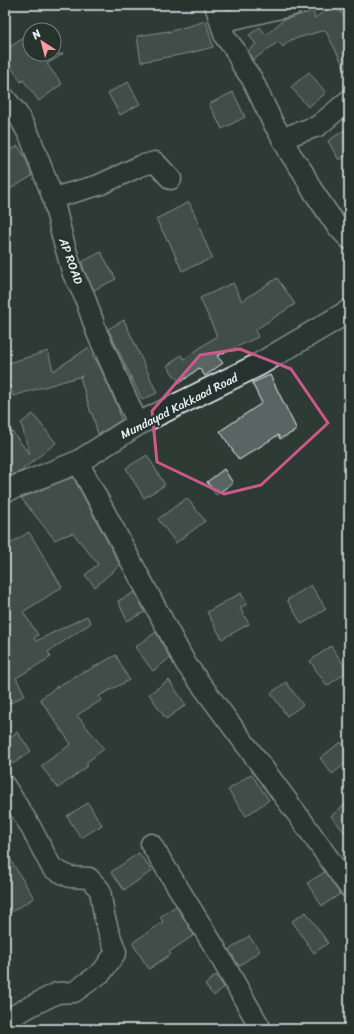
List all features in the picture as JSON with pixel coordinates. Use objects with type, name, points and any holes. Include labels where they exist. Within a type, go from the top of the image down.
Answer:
[{"type":"main road","name":"Mundayad Kakkaad Road","points":[[5,491],[78,462],[138,424],[258,365],[349,311]]},
{"type":"street","points":[[293,5],[218,14],[225,36],[252,79],[272,121],[291,155],[304,172],[311,188],[336,225],[349,239]]},
{"type":"street","name":"AP ROAD","points":[[5,98],[17,113],[30,137],[53,198],[73,274],[84,295],[97,333],[138,424]]},
{"type":"street","points":[[282,138],[318,126],[349,100]]},
{"type":"street","points":[[53,198],[99,185],[140,166],[155,162],[171,179]]},
{"type":"street","points":[[78,462],[186,664],[303,822],[349,887]]},
{"type":"street","points":[[5,786],[30,826],[52,868],[70,877],[90,878],[100,890],[106,921],[116,952],[102,972],[74,992],[57,993],[13,1016],[5,1018]]},
{"type":"street","points":[[151,844],[214,946],[261,1029]]},
{"type":"highlighted area","points":[[240,349],[291,369],[328,423],[261,485],[224,494],[157,462],[152,411],[200,355]]},
{"type":"building","points":[[332,5],[336,5],[349,23],[349,76],[325,30],[291,40],[283,47],[278,42],[253,60],[252,59],[248,51],[256,44],[249,35],[260,27],[266,35],[283,20],[313,11],[315,18]]},
{"type":"building","points":[[206,21],[213,47],[141,62],[137,36],[169,31],[168,32]]},
{"type":"building","points":[[22,39],[22,62],[50,62],[47,64],[62,84],[39,101],[23,80],[21,82],[5,58],[5,50]]},
{"type":"building","points":[[309,72],[326,93],[308,107],[291,87]]},
{"type":"building","points":[[128,82],[140,104],[120,115],[108,93]]},
{"type":"building","points":[[233,92],[245,117],[222,129],[209,104]]},
{"type":"building","points":[[349,127],[349,154],[339,160],[328,141]]},
{"type":"building","points":[[18,146],[26,159],[32,176],[5,192],[5,153]]},
{"type":"building","points":[[189,202],[199,223],[198,224],[212,258],[182,271],[168,239],[167,240],[156,219]]},
{"type":"building","points":[[101,252],[116,279],[94,290],[84,270],[82,262]]},
{"type":"building","points":[[277,278],[295,304],[255,330],[258,337],[217,356],[223,363],[205,376],[199,368],[180,383],[167,366],[181,355],[184,359],[217,336],[200,298],[233,283],[242,301]]},
{"type":"building","points":[[124,320],[157,393],[142,400],[108,329]]},
{"type":"building","points":[[88,348],[99,365],[119,410],[121,420],[101,433],[98,434],[80,377],[82,376],[13,396],[5,369],[5,364],[48,351],[53,371]]},
{"type":"building","points":[[270,375],[297,430],[280,439],[278,435],[239,460],[220,431],[262,403],[252,383]]},
{"type":"building","points":[[33,414],[56,443],[23,469],[24,470],[7,477],[5,474],[5,422],[30,455],[21,423]]},
{"type":"building","points":[[147,455],[165,485],[144,498],[126,468]]},
{"type":"building","points":[[224,469],[233,483],[216,495],[207,482]]},
{"type":"building","points":[[73,477],[120,565],[95,587],[85,575],[98,564],[73,533],[55,540],[21,498]]},
{"type":"building","points":[[187,498],[205,521],[176,543],[158,519]]},
{"type":"building","points":[[29,532],[62,587],[23,612],[38,635],[34,638],[36,641],[87,616],[91,623],[48,652],[51,657],[16,678],[25,695],[5,706],[5,547]]},
{"type":"building","points":[[311,585],[326,609],[302,624],[287,600]]},
{"type":"building","points":[[135,592],[145,612],[127,621],[118,601]]},
{"type":"building","points":[[241,593],[247,604],[240,608],[249,624],[222,639],[207,612]]},
{"type":"building","points":[[156,632],[170,658],[153,671],[135,647]]},
{"type":"building","points":[[331,646],[348,671],[327,686],[310,661]]},
{"type":"building","points":[[116,655],[129,680],[99,696],[102,700],[77,715],[104,749],[86,763],[88,766],[58,788],[41,766],[71,744],[40,699],[55,688],[84,671],[85,672]]},
{"type":"building","points":[[169,680],[186,705],[166,719],[149,694]]},
{"type":"building","points":[[286,682],[303,705],[287,716],[271,693]]},
{"type":"building","points":[[17,732],[31,751],[13,764],[5,753],[5,741]]},
{"type":"building","points":[[341,742],[349,752],[349,761],[332,774],[320,758]]},
{"type":"building","points":[[251,774],[269,800],[246,816],[228,790]]},
{"type":"building","points":[[349,801],[349,838],[331,816]]},
{"type":"building","points":[[88,803],[102,825],[81,838],[67,816]]},
{"type":"building","points":[[5,851],[34,898],[10,913],[5,905]]},
{"type":"building","points":[[139,853],[152,871],[124,890],[111,872]]},
{"type":"building","points":[[325,872],[340,894],[322,906],[307,883]]},
{"type":"building","points":[[176,906],[194,935],[169,952],[171,954],[149,969],[132,943],[163,922],[160,917]]},
{"type":"building","points":[[306,912],[328,943],[314,953],[292,921]]},
{"type":"building","points":[[249,936],[260,951],[239,966],[229,950]]},
{"type":"building","points":[[216,975],[224,987],[214,996],[205,985]]}]
